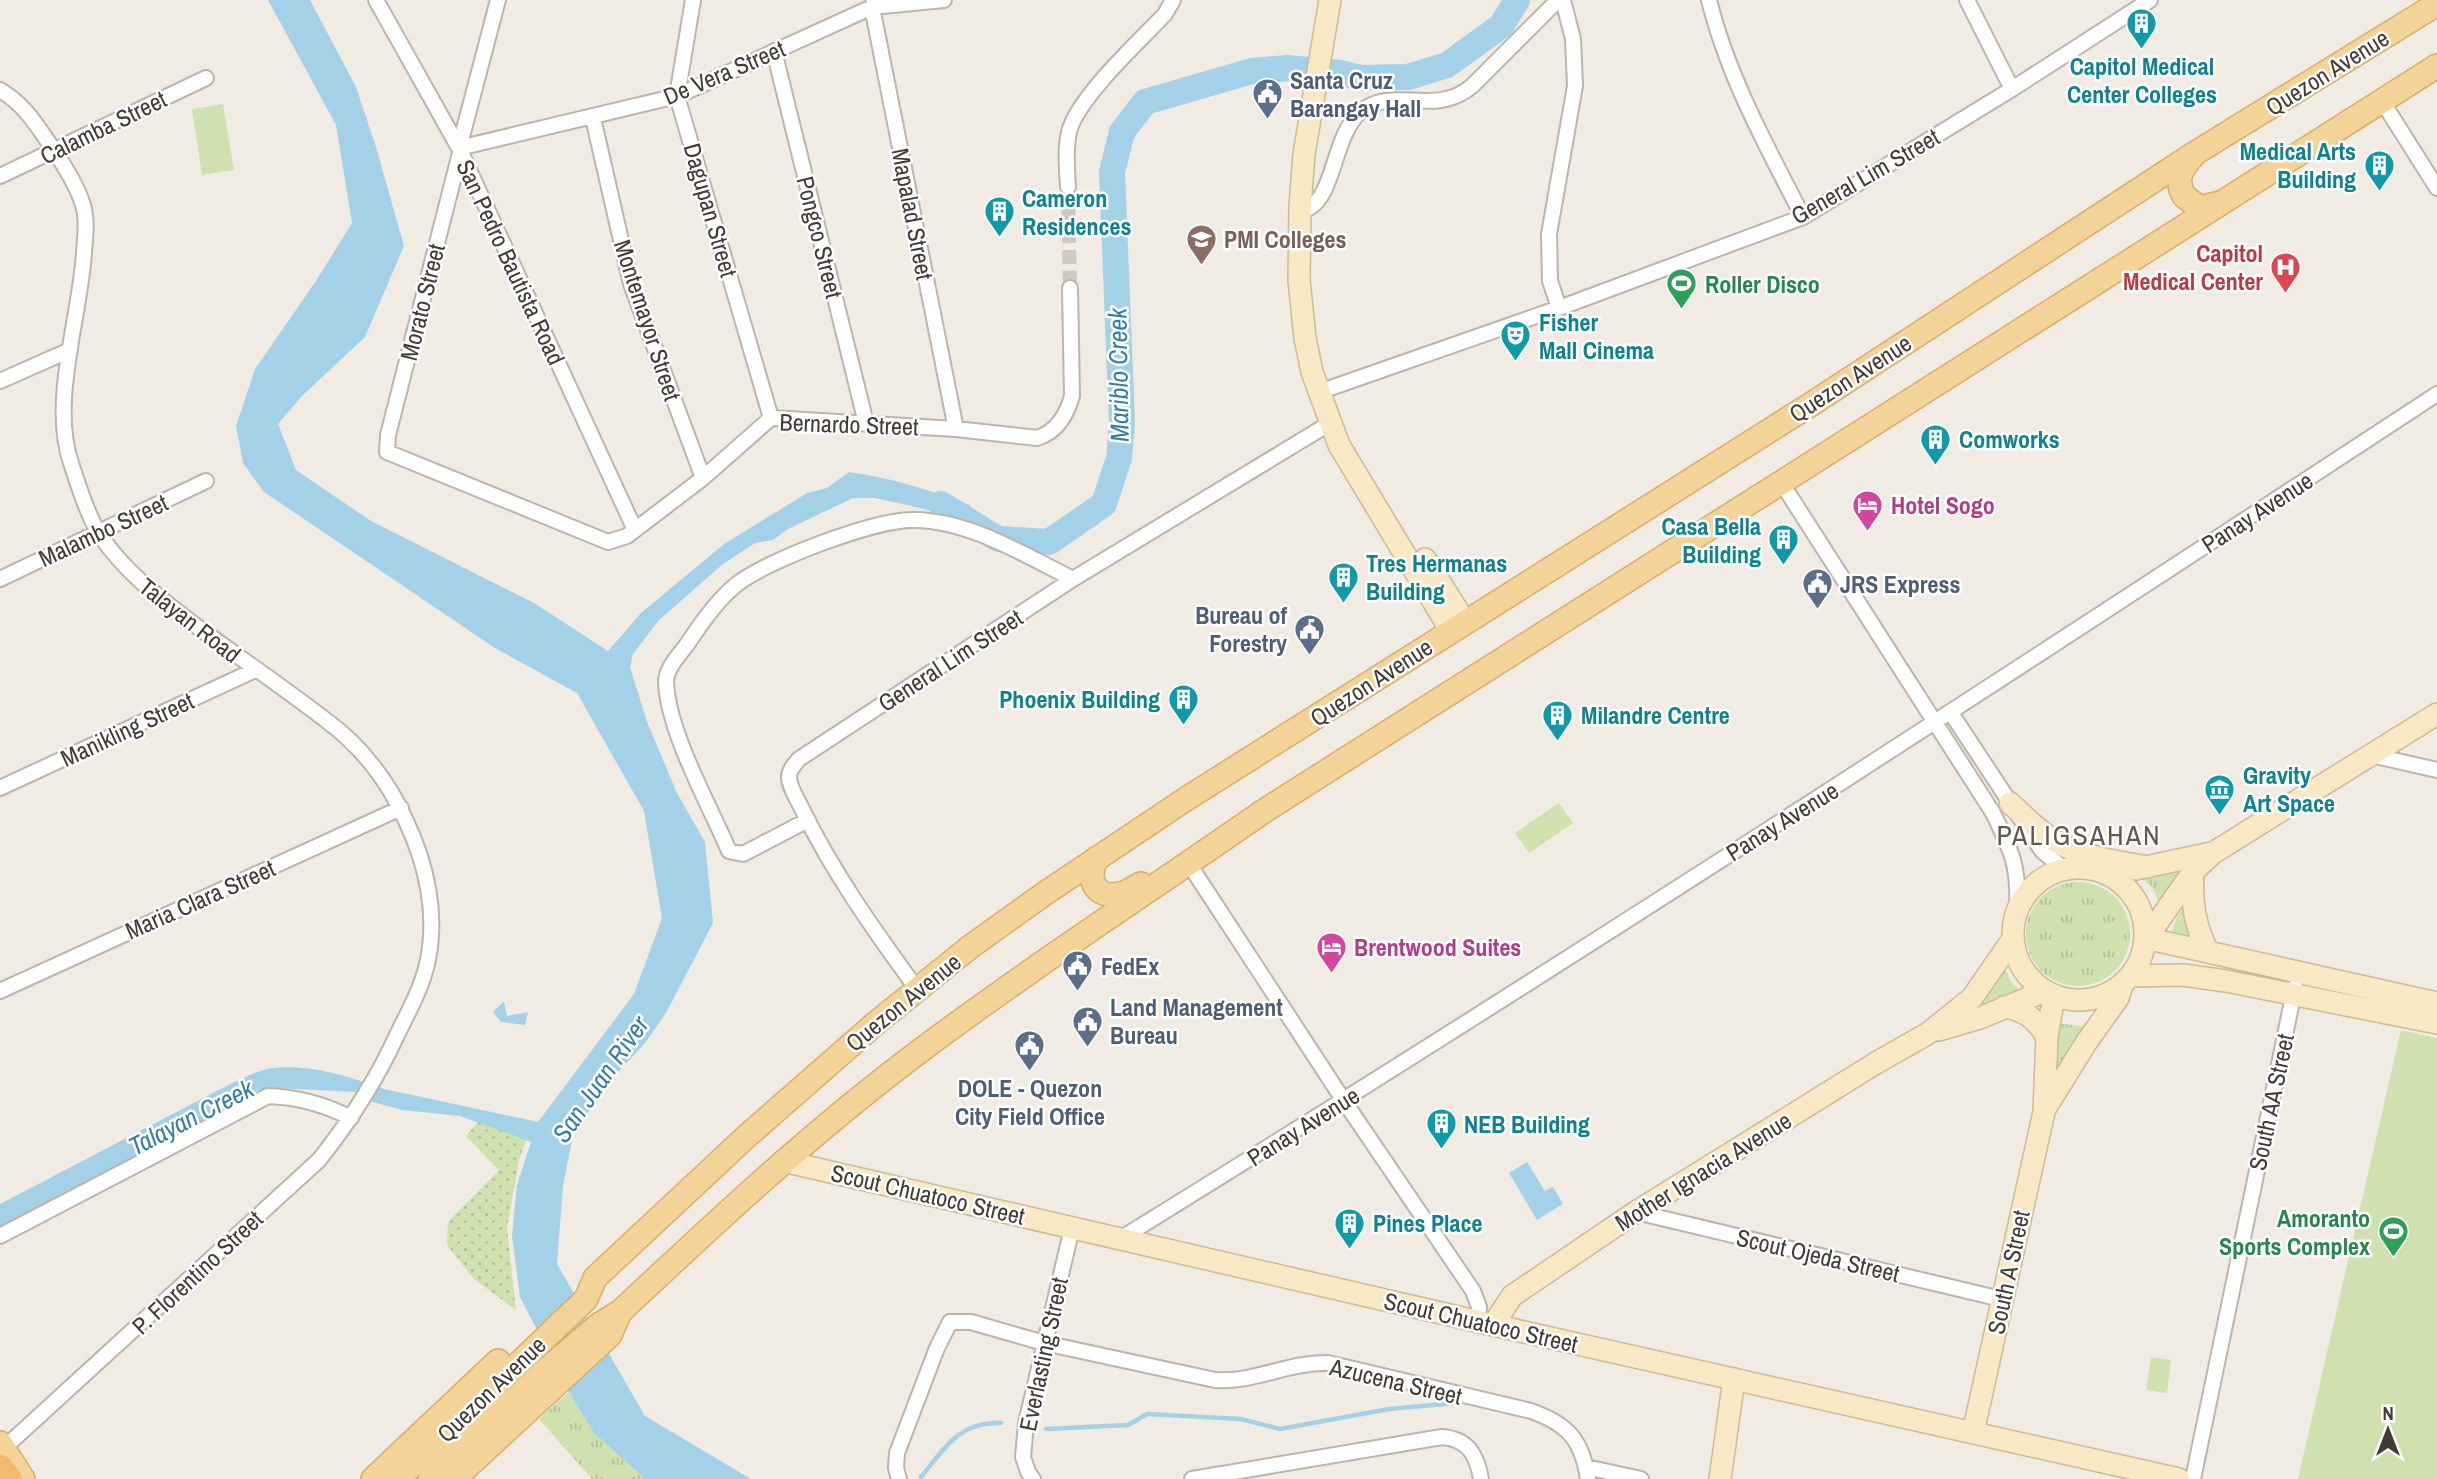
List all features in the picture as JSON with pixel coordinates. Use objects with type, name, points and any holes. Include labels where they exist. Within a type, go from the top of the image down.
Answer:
[{"type":"highway","points":[[1,1458],[9,1479]]},
{"type":"main road","points":[[1330,0],[1304,154],[1298,242],[1301,306],[1310,360],[1339,445],[1458,627]]},
{"type":"main road","name":"Quezon Avenue","points":[[398,1479],[529,1342],[747,1136],[917,989],[970,947],[1097,858],[1810,405],[2197,152],[2437,4]]},
{"type":"main road","name":"Quezon Avenue","points":[[430,1479],[553,1376],[783,1161],[915,1055],[1067,944],[1264,811],[2437,66]]},
{"type":"main road","points":[[2197,152],[2181,171],[2179,184],[2184,196],[2200,208],[2226,200]]},
{"type":"main road","points":[[2138,191],[2153,187],[2173,197],[2180,218],[2178,225],[2168,236]]},
{"type":"main road","points":[[2145,935],[2155,926],[2193,872],[2213,852],[2437,714]]},
{"type":"main road","points":[[2010,803],[2042,832],[2062,844],[2082,853],[2148,867]]},
{"type":"main road","points":[[2103,872],[2148,867],[2213,852]]},
{"type":"main road","points":[[1097,858],[1091,874],[1093,883],[1098,890],[1106,894],[1121,894],[1197,858]]},
{"type":"main road","points":[[2064,869],[2103,872],[2120,882],[2133,896],[2142,914],[2145,935],[2140,960],[2126,980],[2095,998],[2074,1000],[2050,993],[2026,975],[2014,952],[2012,927],[2017,907],[2036,883],[2064,869]]},
{"type":"main road","points":[[2193,872],[2196,922],[2208,952]]},
{"type":"main road","points":[[2145,935],[2208,952],[2437,1003]]},
{"type":"main road","name":"Mother Ignacia Avenue","points":[[1486,1324],[1512,1296],[1636,1212],[1927,1034],[1972,998],[2012,940]]},
{"type":"main road","points":[[2126,980],[2183,975],[2294,993],[2437,1023]]},
{"type":"main road","name":"South A Street","points":[[2044,1112],[2086,1043],[2118,998],[2126,980]]},
{"type":"main road","name":"Mother Ignacia Avenue","points":[[1927,1034],[2050,993]]},
{"type":"main road","name":"South A Street","points":[[1973,1433],[2044,1112],[2050,993]]},
{"type":"main road","points":[[2004,1007],[2024,1012],[2033,1018],[2048,1037]]},
{"type":"main road","name":"Scout Chuatoco Street","points":[[783,1161],[1486,1324],[2179,1479]]},
{"type":"main road","points":[[373,1479],[529,1342]]},
{"type":"main road","points":[[454,1479],[553,1376]]},
{"type":"main road","points":[[1720,1479],[1734,1379]]},
{"type":"main road","points":[[1,1458],[23,1479]]},
{"type":"street","name":"San Pedro Bautista Road","points":[[376,0],[459,151],[635,530]]},
{"type":"street","name":"Morato Street","points":[[387,452],[388,435],[498,0]]},
{"type":"street","name":"Dagupan Street","points":[[693,0],[677,96],[771,418]]},
{"type":"street","name":"De Vera Street","points":[[459,151],[677,96],[873,4],[944,0]]},
{"type":"street","points":[[1068,187],[1067,143],[1074,118],[1084,100],[1166,14],[1174,0]]},
{"type":"street","points":[[1300,207],[1309,208],[1319,200],[1342,139],[1361,112],[1382,102],[1439,102],[1457,97],[1472,86],[1561,0],[1573,39],[1575,86],[1549,234],[1550,281],[1559,307]]},
{"type":"street","points":[[1709,0],[1717,32],[1749,111],[1803,217]]},
{"type":"street","points":[[1967,0],[2012,89]]},
{"type":"street","name":"General Lim Street","points":[[1319,392],[1803,217],[2012,89],[2150,0]]},
{"type":"street","name":"Mapalad Street","points":[[873,4],[956,429]]},
{"type":"street","name":"Pongco Street","points":[[774,51],[866,423]]},
{"type":"street","name":"Calamba Street","points":[[0,176],[206,78]]},
{"type":"street","name":"Talayan Road","points":[[0,90],[26,109],[55,151],[83,204],[86,222],[82,281],[70,350],[64,415],[70,460],[98,533],[142,586],[330,723],[361,752],[401,808],[415,840],[427,876],[431,913],[427,962],[411,1010],[373,1082]]},
{"type":"street","points":[[2382,101],[2437,188]]},
{"type":"street","name":"Montemayor Street","points":[[593,118],[631,284],[703,478]]},
{"type":"street","name":"Bernardo Street","points":[[387,452],[608,542],[618,541],[703,478],[771,418],[956,429],[1037,438],[1045,436],[1058,425],[1072,396],[1070,288]]},
{"type":"street","points":[[0,381],[70,350]]},
{"type":"street","name":"Panay Avenue","points":[[1121,1239],[1344,1101],[1937,723],[2437,394]]},
{"type":"street","name":"General Lim Street","points":[[917,989],[848,888],[808,820],[790,783],[789,774],[799,759],[1073,579],[1332,422]]},
{"type":"street","name":"Malambo Street","points":[[0,579],[206,481]]},
{"type":"street","points":[[1781,482],[1993,813],[2013,853],[2017,872],[2017,907]]},
{"type":"street","points":[[808,820],[743,854],[729,851],[672,720],[666,680],[670,668],[733,587],[748,576],[793,554],[880,524],[915,520],[936,522],[987,537],[1073,579]]},
{"type":"street","name":"Manikling Street","points":[[0,788],[254,670]]},
{"type":"street","points":[[1951,713],[2047,858],[2064,869]]},
{"type":"street","points":[[2371,755],[2437,770]]},
{"type":"street","name":"Maria Clara Street","points":[[0,991],[401,808]]},
{"type":"street","points":[[1197,858],[1344,1101],[1473,1291],[1486,1324]]},
{"type":"street","name":"South AA Street","points":[[2193,1479],[2298,972]]},
{"type":"street","name":"P. Florentino Street","points":[[1,1458],[319,1160],[351,1118],[373,1082]]},
{"type":"street","points":[[0,1236],[268,1096],[310,1101],[351,1118]]},
{"type":"street","name":"Scout Ojeda Street","points":[[1636,1212],[2001,1299]]},
{"type":"street","name":"Everlasting Street","points":[[1033,1479],[1023,1457],[1026,1423],[1072,1228]]},
{"type":"street","name":"Azucena Street","points":[[899,1479],[896,1468],[897,1453],[937,1348],[950,1322],[971,1322],[1044,1343],[1229,1381],[1312,1363],[1328,1363],[1545,1416],[1561,1424],[1570,1433],[1581,1450],[1587,1473]]},
{"type":"street","points":[[1192,1479],[1442,1437],[1455,1438],[1470,1447],[1477,1460],[1481,1479]]},
{"type":"street","points":[[1587,1473],[1641,1479]]},
{"type":"green space","points":[[223,104],[234,170],[202,175],[192,109]]},
{"type":"green space","points":[[1559,803],[1573,823],[1529,853],[1515,833]]},
{"type":"green space","points":[[2193,863],[2170,886],[2160,904],[2152,887],[2137,874]]},
{"type":"green space","points":[[2078,882],[2098,886],[2115,897],[2126,914],[2130,934],[2126,954],[2115,971],[2098,982],[2078,986],[2058,982],[2041,971],[2030,954],[2026,934],[2030,914],[2041,897],[2058,886]]},
{"type":"green space","points":[[2184,906],[2191,939],[2172,933]]},
{"type":"green space","points":[[2006,970],[2010,980],[2021,993],[1972,1009],[1992,989]]},
{"type":"green space","points":[[2057,1023],[2088,1027],[2047,1088]]},
{"type":"green space","name":"Amoranto Sports Complex","points":[[2401,1030],[2437,1038],[2437,1479],[2298,1479]]},
{"type":"green space","points":[[480,1119],[530,1130],[519,1160],[507,1228],[516,1310],[474,1279],[447,1245],[448,1222],[499,1170],[466,1136]]},
{"type":"green space","points":[[2151,1357],[2171,1360],[2167,1393],[2146,1390]]},
{"type":"green space","points":[[569,1392],[594,1433],[645,1479],[592,1479],[539,1419]]},
{"type":"water","points":[[268,0],[310,0],[356,87],[404,246],[365,337],[302,396],[278,424],[296,470],[371,521],[534,603],[608,651],[641,613],[724,544],[807,493],[827,488],[849,472],[910,485],[970,505],[971,525],[940,513],[903,504],[874,498],[853,498],[788,529],[773,540],[755,543],[723,564],[659,620],[633,654],[630,667],[647,722],[677,793],[705,842],[713,923],[666,1013],[645,1043],[609,1082],[573,1135],[563,1186],[557,1264],[645,1416],[751,1479],[645,1479],[594,1433],[569,1392],[520,1297],[512,1236],[517,1185],[531,1142],[460,1116],[402,1110],[373,1102],[356,1092],[274,1088],[259,1090],[0,1230],[0,1204],[232,1083],[268,1069],[287,1067],[330,1072],[384,1089],[538,1122],[634,994],[662,918],[644,811],[577,693],[495,648],[264,492],[243,463],[236,426],[255,369],[316,281],[352,223],[336,125]]},
{"type":"water","points":[[504,1001],[507,1016],[528,1012],[525,1025],[501,1022],[493,1012]]},
{"type":"water","points":[[1527,1162],[1545,1191],[1553,1187],[1563,1204],[1537,1220],[1509,1173]]},
{"type":"waterway","name":"Mariblo Creek","points":[[941,504],[998,539],[1049,542],[1104,504],[1119,458],[1122,423],[1112,172],[1122,132],[1145,102],[1252,71],[1287,68],[1341,73],[1361,78],[1408,77],[1447,65],[1501,26],[1517,0]]},
{"type":"waterway","points":[[1046,1429],[1128,1425],[1147,1414],[1241,1419],[1280,1429],[1389,1409],[1455,1403]]},
{"type":"waterway","points":[[921,1477],[954,1438],[974,1427],[1001,1423]]},
{"type":"tunnel","points":[[1068,187],[1070,288]]},
{"type":"place","name":"Capitol Medical Center Colleges","points":[[2142,51]]},
{"type":"place","name":"Santa Cruz Barangay Hall","points":[[1267,121]]},
{"type":"place","name":"Medical Arts Building","points":[[2379,192]]},
{"type":"place","name":"Cameron Residences","points":[[999,239]]},
{"type":"place","name":"PMI Colleges","points":[[1201,266]]},
{"type":"place","name":"Capitol Medical Center","points":[[2286,294]]},
{"type":"place","name":"Roller Disco","points":[[1682,311]]},
{"type":"place","name":"Fisher Mall Cinema","points":[[1516,363]]},
{"type":"place","name":"Comworks","points":[[1936,466]]},
{"type":"place","name":"Hotel Sogo","points":[[1868,532]]},
{"type":"place","name":"Casa Bella Building","points":[[1784,567]]},
{"type":"place","name":"Tres Hermanas Building","points":[[1343,604]]},
{"type":"place","name":"JRS Express","points":[[1817,611]]},
{"type":"place","name":"Bureau of Forestry","points":[[1310,656]]},
{"type":"place","name":"Phoenix Building","points":[[1183,726]]},
{"type":"place","name":"Milandre Centre","points":[[1558,742]]},
{"type":"place","name":"Gravity Art Space","points":[[2220,816]]},
{"type":"place","name":"Brentwood Suites","points":[[1331,974]]},
{"type":"place","name":"FedEx","points":[[1078,993]]},
{"type":"place","name":"Land Management Bureau","points":[[1087,1048]]},
{"type":"place","name":"DOLE - Quezon City Field Office","points":[[1030,1073]]},
{"type":"place","name":"NEB Building","points":[[1441,1151]]},
{"type":"place","name":"Pines Place","points":[[1350,1250]]},
{"type":"place","name":"Amoranto Sports Complex","points":[[2393,1259]]},
{"type":"district","name":"PALIGSAHAN","points":[[2079,835]]},
{"type":"water label","name":"San Juan River","points":[[600,1079]]},
{"type":"water label","name":"Talayan Creek","points":[[191,1117]]}]
